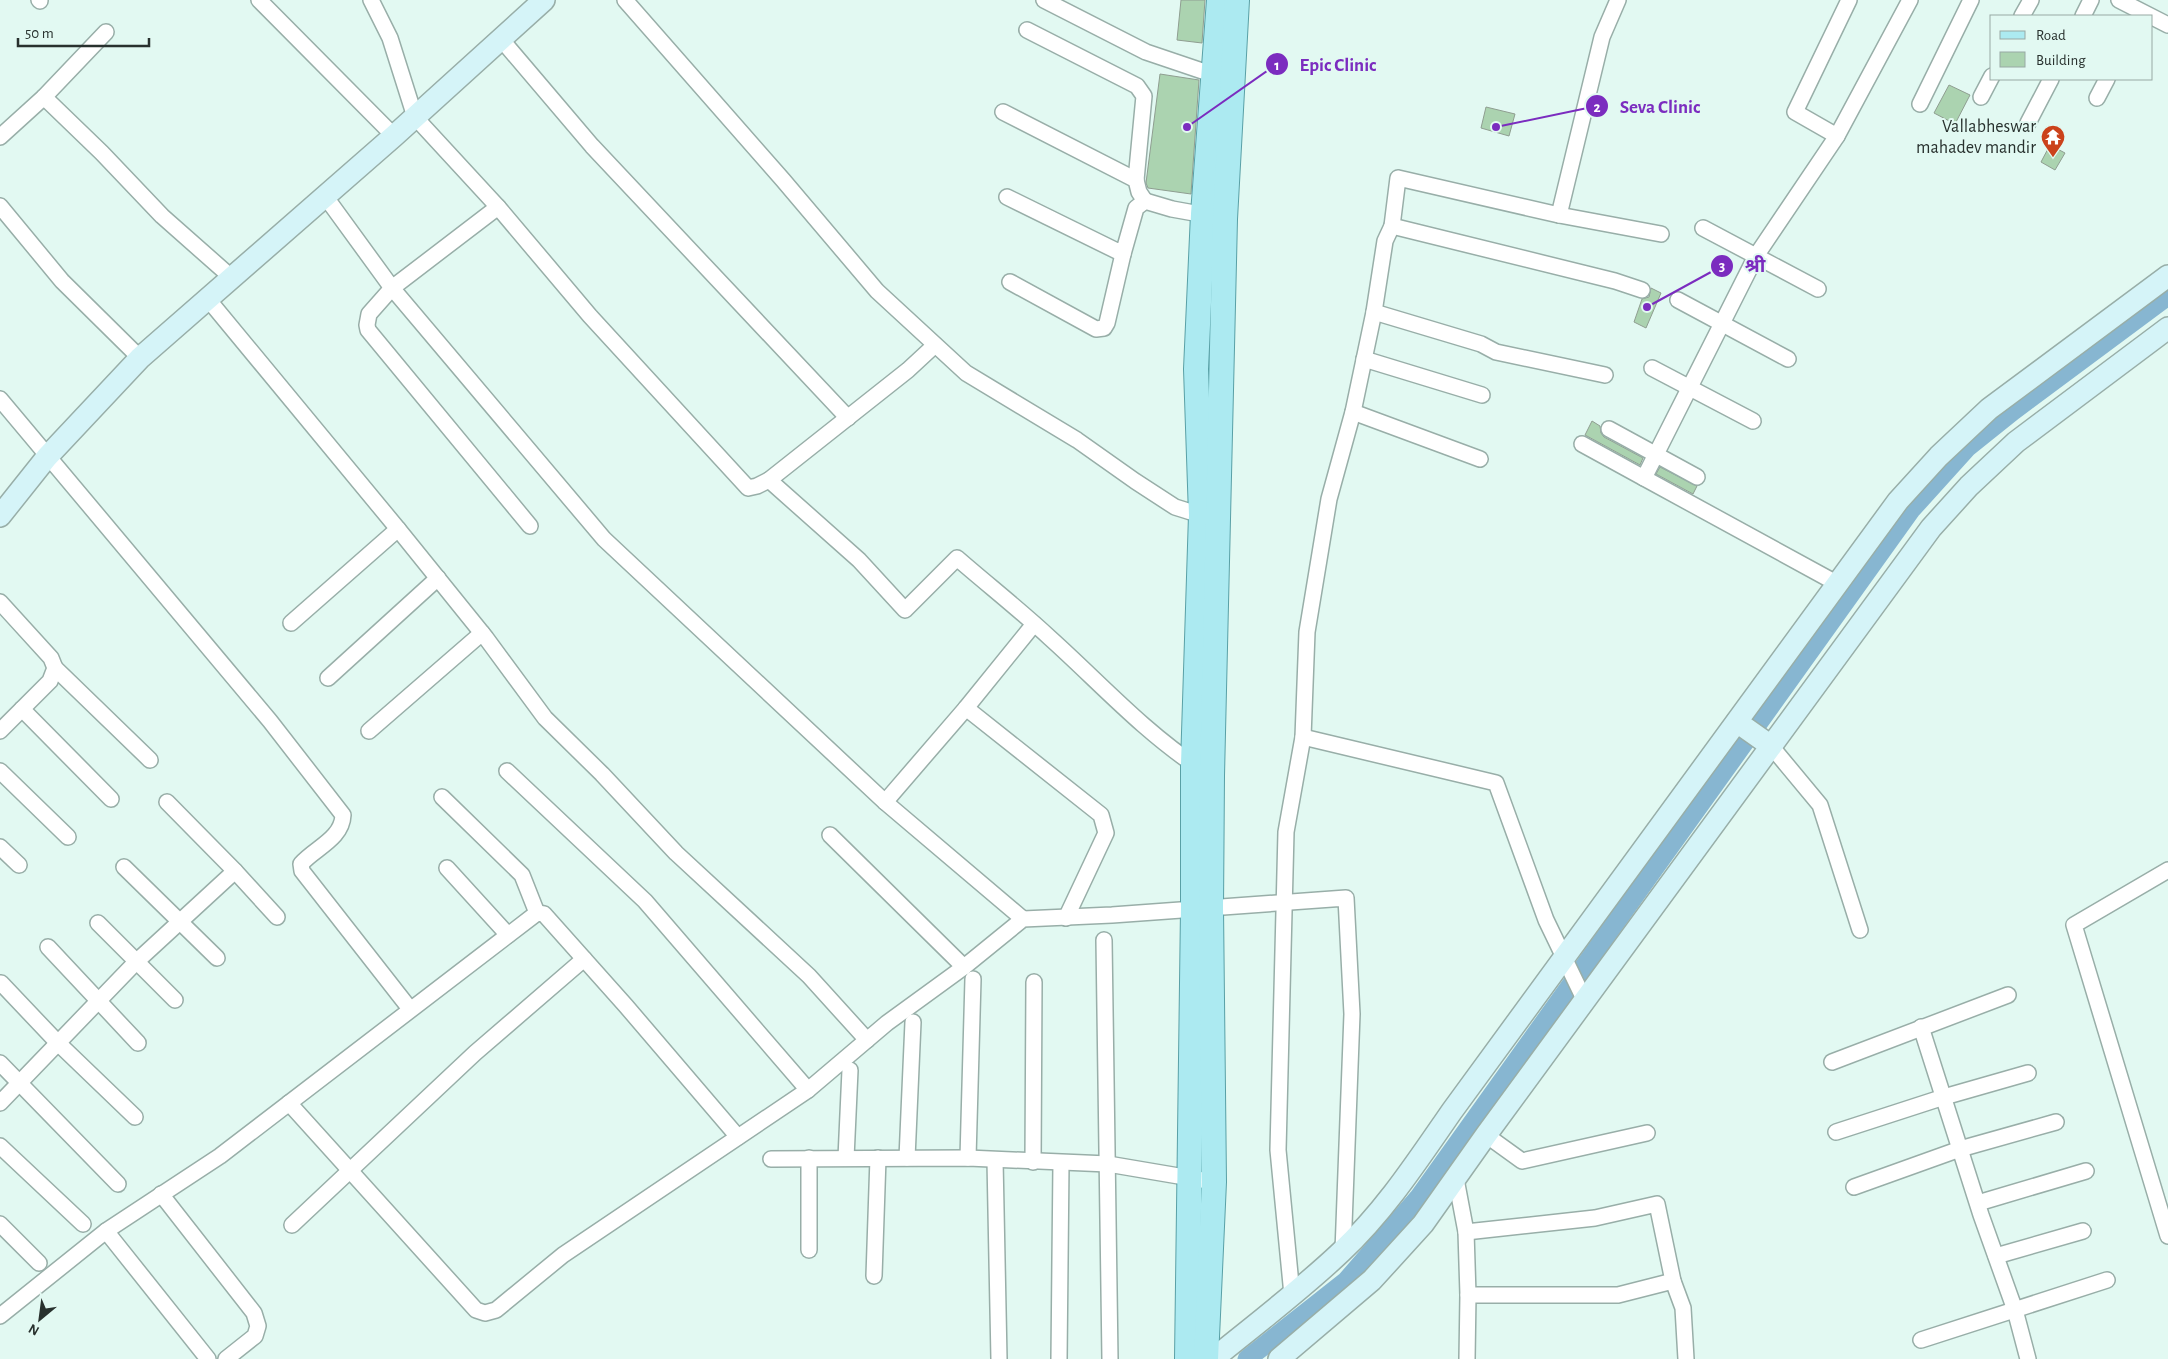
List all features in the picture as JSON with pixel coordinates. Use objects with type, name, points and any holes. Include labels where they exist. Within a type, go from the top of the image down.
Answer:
[{"type":"main road","points":[[1206,1359],[1214,1182],[1202,908],[1202,770],[1209,518],[1214,217],[1222,78],[1219,0]]},
{"type":"main road","points":[[1222,78],[1237,0]]},
{"type":"main road","points":[[1187,1359],[1188,1178],[1202,908]]},
{"type":"street","points":[[259,0],[394,136]]},
{"type":"street","points":[[371,0],[390,38],[415,117],[498,207],[590,316],[748,488],[769,480],[848,418],[935,345]]},
{"type":"street","points":[[0,516],[47,457],[140,358],[394,136],[544,0]]},
{"type":"street","points":[[625,0],[877,291],[966,373],[1077,440],[1175,507],[1209,518]]},
{"type":"street","points":[[1044,0],[1146,52],[1222,78]]},
{"type":"street","points":[[1559,215],[1602,37],[1618,0]]},
{"type":"street","points":[[1837,136],[1794,112],[1849,0]]},
{"type":"street","points":[[1644,478],[1756,256],[1837,136],[1910,0]]},
{"type":"street","points":[[1920,104],[1970,0]]},
{"type":"street","points":[[2023,15],[2031,0]]},
{"type":"street","points":[[2084,15],[2092,0]]},
{"type":"street","points":[[2119,0],[2140,14]]},
{"type":"street","points":[[2153,19],[2168,25]]},
{"type":"street","points":[[1027,30],[1136,86],[1144,96],[1136,180],[1139,192],[1145,201],[1214,217]]},
{"type":"street","points":[[0,137],[44,97],[106,32]]},
{"type":"street","points":[[501,39],[592,146],[848,418]]},
{"type":"street","points":[[1981,97],[1990,80]]},
{"type":"street","points":[[2028,123],[2050,80]]},
{"type":"street","points":[[2097,98],[2106,80]]},
{"type":"street","points":[[44,97],[102,153],[162,216],[231,277]]},
{"type":"street","points":[[1003,112],[1136,180]]},
{"type":"street","points":[[1292,1295],[1278,1150],[1286,832],[1303,737],[1307,632],[1329,499],[1353,412],[1374,312],[1385,241],[1392,226],[1398,178],[1559,215],[1661,234]]},
{"type":"street","points":[[325,196],[392,288],[604,539],[885,802],[1023,919],[1066,918],[1346,898],[1352,1014],[1342,1251]]},
{"type":"street","points":[[1007,196],[1123,254]]},
{"type":"street","points":[[1010,282],[1096,329],[1104,328],[1107,323],[1136,208],[1145,201]]},
{"type":"street","points":[[0,206],[62,281],[140,358]]},
{"type":"street","points":[[498,207],[392,288],[369,314],[366,325],[368,330],[530,526]]},
{"type":"street","points":[[1392,226],[1642,290]]},
{"type":"street","points":[[1703,228],[1818,289]]},
{"type":"street","points":[[1212,1359],[1292,1295],[1342,1251],[1391,1198],[1898,502],[1938,456],[1989,409],[2168,276]]},
{"type":"street","points":[[207,298],[438,578],[482,633],[545,718],[602,774],[676,853],[809,976],[867,1040]]},
{"type":"street","points":[[1678,300],[1788,359]]},
{"type":"street","points":[[1374,312],[1481,344],[1496,352],[1605,375]]},
{"type":"street","points":[[1279,1359],[1319,1327],[1372,1280],[1423,1224],[1486,1135],[1931,528],[1969,486],[2016,442],[2168,328]]},
{"type":"street","points":[[1364,359],[1482,395]]},
{"type":"street","points":[[1652,368],[1753,421]]},
{"type":"street","points":[[0,399],[270,721],[343,815],[343,824],[338,832],[306,858],[301,864],[302,871],[410,1009]]},
{"type":"street","points":[[1353,412],[1480,459]]},
{"type":"street","points":[[1609,429],[1697,476]]},
{"type":"street","points":[[1582,444],[1838,584]]},
{"type":"street","points":[[769,480],[859,560],[905,610],[957,558],[1034,624],[1112,698],[1180,756],[1202,770]]},
{"type":"street","points":[[291,623],[398,529]]},
{"type":"street","points":[[328,678],[438,578]]},
{"type":"street","points":[[0,602],[51,658],[55,668],[150,760]]},
{"type":"street","points":[[885,802],[966,708],[1034,624]]},
{"type":"street","points":[[369,731],[482,633]]},
{"type":"street","points":[[1,729],[50,681],[55,668]]},
{"type":"street","points":[[22,708],[111,799]]},
{"type":"street","points":[[966,708],[1101,815],[1106,833],[1066,918]]},
{"type":"street","points":[[1737,722],[1770,746],[1820,805],[1860,930]]},
{"type":"street","points":[[1303,737],[1496,783],[1546,920],[1585,1001]]},
{"type":"street","points":[[0,771],[68,837]]},
{"type":"street","points":[[507,771],[645,901],[808,1090]]},
{"type":"street","points":[[442,797],[522,875],[537,913]]},
{"type":"street","points":[[167,802],[277,917]]},
{"type":"street","points":[[830,835],[969,973],[968,1158]]},
{"type":"street","points":[[0,847],[19,865]]},
{"type":"street","points":[[124,867],[217,958]]},
{"type":"street","points":[[447,868],[508,935]]},
{"type":"street","points":[[2168,870],[2074,925],[2168,1236]]},
{"type":"street","points":[[0,1103],[136,962],[179,920],[235,871]]},
{"type":"street","points":[[0,1316],[106,1231],[220,1156],[537,913],[544,914],[677,1064],[738,1137]]},
{"type":"street","points":[[290,1103],[349,1171],[476,1310],[485,1313],[496,1310],[562,1256],[808,1090],[887,1022],[969,973],[1023,919]]},
{"type":"street","points":[[98,923],[175,1000]]},
{"type":"street","points":[[1104,940],[1110,1359]]},
{"type":"street","points":[[48,947],[138,1043]]},
{"type":"street","points":[[292,1225],[475,1053],[584,959]]},
{"type":"street","points":[[1033,1162],[1034,982]]},
{"type":"street","points":[[1,983],[58,1043],[135,1117]]},
{"type":"street","points":[[1832,1062],[2008,995]]},
{"type":"street","points":[[907,1158],[913,1022]]},
{"type":"street","points":[[1921,1027],[2015,1310],[2028,1359]]},
{"type":"street","points":[[0,1063],[118,1184]]},
{"type":"street","points":[[846,1158],[850,1070]]},
{"type":"street","points":[[1836,1132],[1944,1097],[2028,1073]]},
{"type":"street","points":[[1854,1187],[1960,1149],[2056,1122]]},
{"type":"street","points":[[1486,1135],[1522,1161],[1646,1133]]},
{"type":"street","points":[[0,1146],[83,1224]]},
{"type":"street","points":[[809,1158],[810,1250]]},
{"type":"street","points":[[874,1276],[878,1158]]},
{"type":"street","points":[[771,1159],[968,1158],[1108,1164],[1214,1182]]},
{"type":"street","points":[[995,1160],[999,1359]]},
{"type":"street","points":[[1058,1359],[1061,1163]]},
{"type":"street","points":[[1978,1203],[2086,1171]]},
{"type":"street","points":[[1456,1178],[1466,1232],[1468,1295],[1467,1359]]},
{"type":"street","points":[[161,1194],[254,1313],[258,1326],[255,1336],[226,1359]]},
{"type":"street","points":[[1466,1232],[1595,1218],[1656,1204],[1673,1281],[1683,1308],[1686,1359]]},
{"type":"street","points":[[0,1224],[39,1263]]},
{"type":"street","points":[[1996,1256],[2083,1230]]},
{"type":"street","points":[[106,1231],[208,1359]]},
{"type":"street","points":[[1921,1340],[2107,1280]]},
{"type":"street","points":[[1468,1295],[1618,1295],[1673,1281]]},
{"type":"building","points":[[1181,0],[1205,0],[1202,43],[1177,40]]},
{"type":"building","points":[[1160,74],[1199,80],[1191,194],[1148,188],[1146,183]]},
{"type":"building","points":[[1949,85],[1970,95],[1955,124],[1934,113]]},
{"type":"building","points":[[1486,107],[1515,114],[1509,136],[1481,128]]},
{"type":"building","name":"Vallabheswar mahadev mandir","points":[[2050,145],[2065,153],[2055,170],[2041,162]]},
{"type":"building","points":[[1651,288],[1661,293],[1646,328],[1634,322],[1642,299],[1649,297]]},
{"type":"building","points":[[1592,421],[1600,426],[1604,437],[1643,458],[1640,465],[1585,435]]},
{"type":"building","points":[[1660,467],[1697,486],[1693,494],[1656,474]]},
{"type":"waterway","points":[[1247,1359],[1346,1281],[1419,1197],[1911,510],[1968,447],[2013,411],[2168,296]]},
{"type":"place","name":"Epic Clinic","points":[[1187,127]]},
{"type":"place","name":"Seva Clinic","points":[[1496,127]]},
{"type":"place","name":"Vallabheswar mahadev mandir","points":[[2053,158]]},
{"type":"place","name":"श्री","points":[[1647,307]]}]
